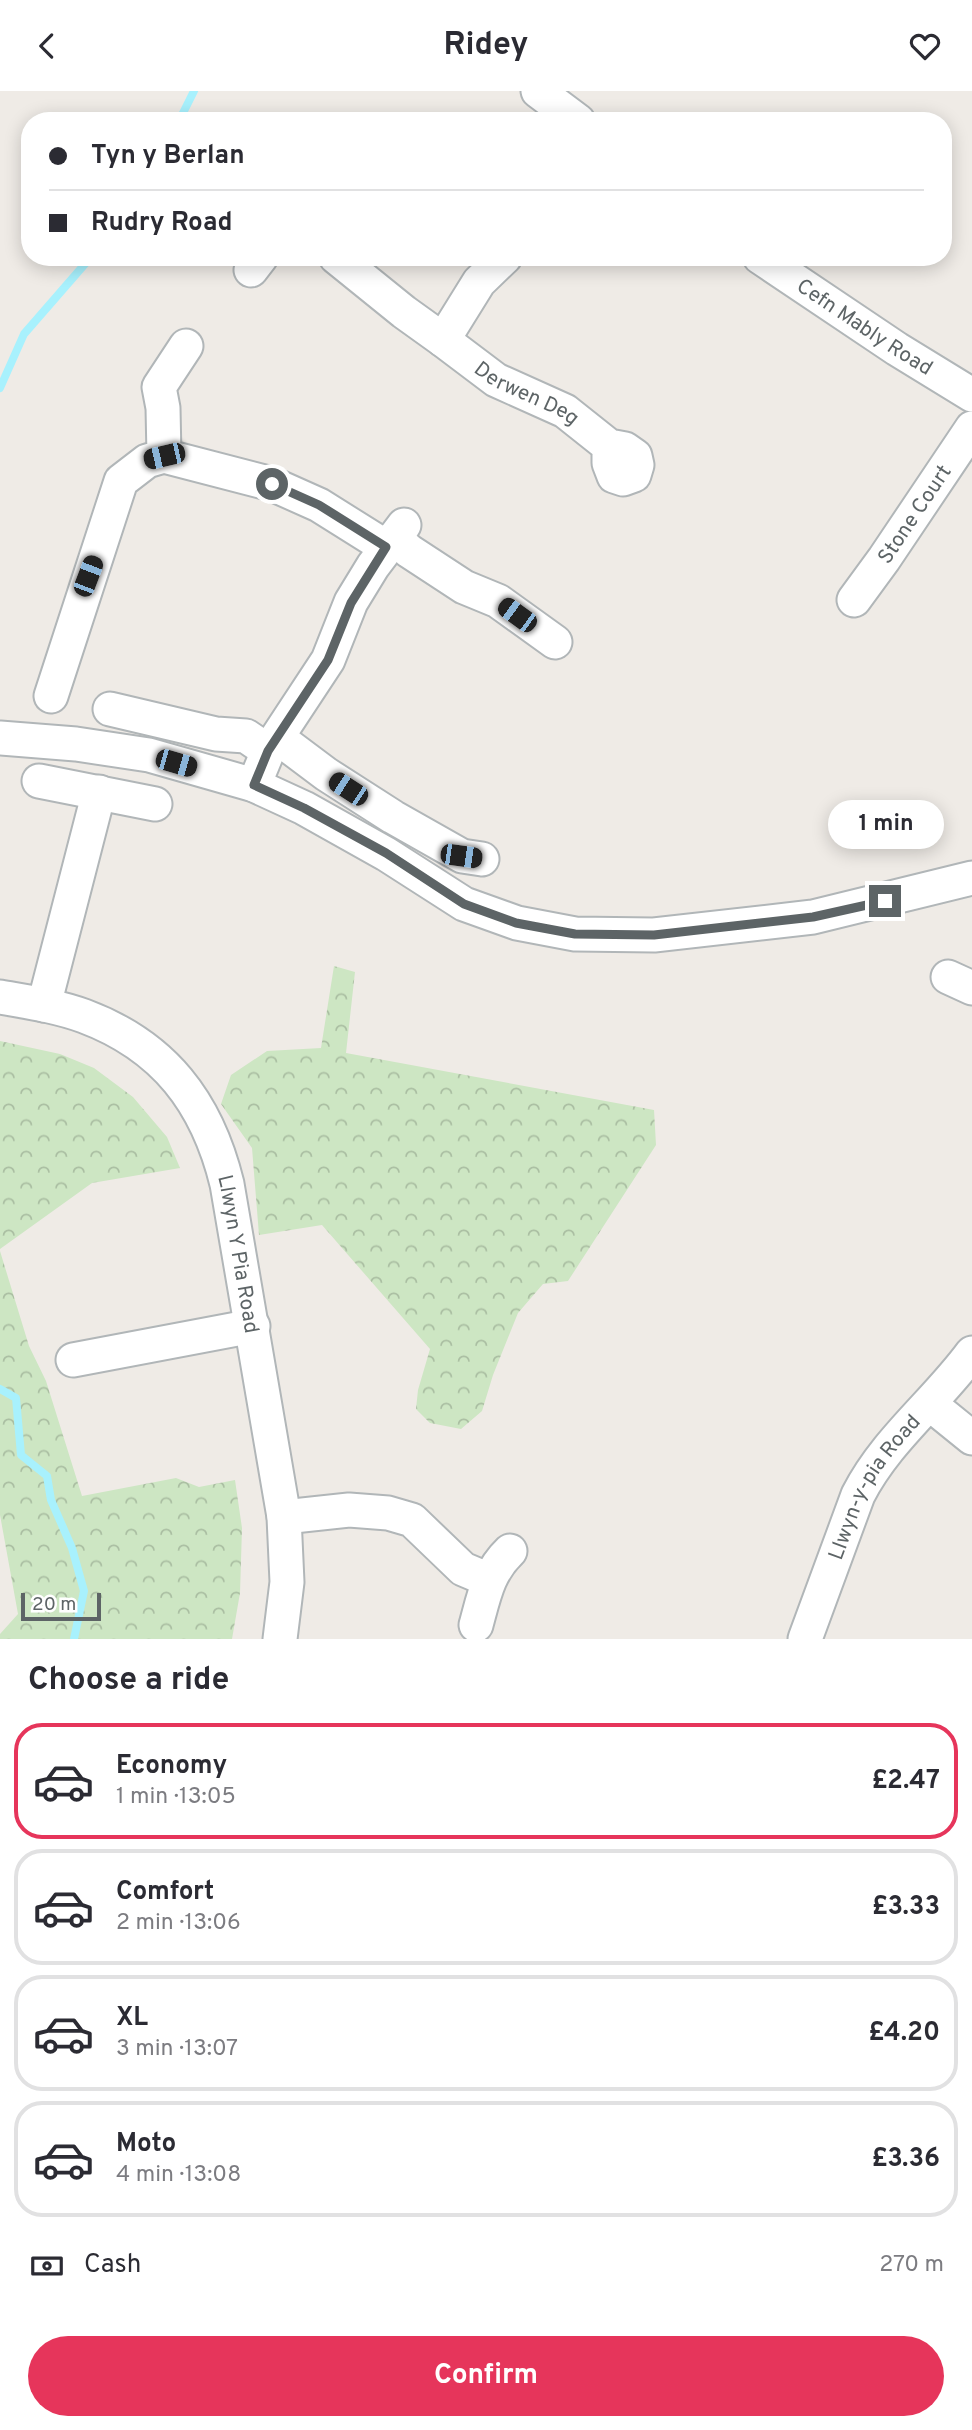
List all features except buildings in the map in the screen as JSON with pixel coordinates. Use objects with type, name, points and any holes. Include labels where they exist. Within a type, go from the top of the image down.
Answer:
[{"type":"street","points":[[538,91],[566,112]]},
{"type":"street","name":"Derwen Deg","points":[[348,266],[480,369],[496,380],[565,411],[609,446]]},
{"type":"street","points":[[443,340],[479,282],[496,266]]},
{"type":"street","name":"Cefn Mably Road","points":[[773,266],[897,349],[972,395]]},
{"type":"street","points":[[164,456],[163,408],[159,387],[186,346]]},
{"type":"street","name":"Stone Court","points":[[854,600],[972,428]]},
{"type":"street","points":[[51,696],[121,481],[147,461],[164,456],[272,484],[395,537],[409,551],[464,587],[498,601],[555,642]]},
{"type":"street","points":[[254,785],[273,744],[328,660],[351,603],[395,537]]},
{"type":"street","points":[[110,709],[216,734],[246,736],[273,744],[461,856],[482,859]]},
{"type":"street","points":[[0,738],[76,744],[149,755],[254,785],[304,808],[386,853],[464,904],[516,923],[575,934],[654,935],[813,917],[972,878]]},
{"type":"street","points":[[39,781],[155,804]]},
{"type":"street","points":[[44,1005],[99,792]]},
{"type":"street","name":"Llwyn Y Pia Road","points":[[0,997],[82,1015],[137,1042],[177,1077],[209,1127],[227,1184],[284,1517],[287,1582],[280,1639]]},
{"type":"street","points":[[74,1360],[253,1327]]},
{"type":"street","name":"Llwyn-y-pia Road","points":[[805,1639],[867,1476],[894,1440],[930,1404],[972,1353]]},
{"type":"street","points":[[930,1404],[972,1438]]},
{"type":"street","points":[[284,1517],[349,1510],[388,1513],[412,1520],[463,1569],[489,1580]]},
{"type":"street","points":[[476,1625],[489,1580],[498,1563],[510,1551]]},
{"type":"green space","points":[[334,966],[355,972],[346,1053],[654,1110],[656,1145],[568,1281],[543,1284],[518,1313],[482,1411],[461,1429],[430,1423],[416,1409],[418,1390],[430,1349],[322,1225],[259,1235],[252,1148],[221,1104],[231,1075],[267,1051],[321,1048]]},
{"type":"green space","points":[[0,1041],[60,1054],[94,1068],[133,1097],[167,1137],[180,1168],[92,1183],[0,1249]]},
{"type":"green space","points":[[0,1251],[29,1346],[46,1381],[82,1496],[176,1478],[199,1487],[235,1480],[242,1528],[240,1593],[232,1639],[0,1639],[0,1634],[18,1614],[0,1515]]},
{"type":"waterway","points":[[184,112],[194,91]]},
{"type":"waterway","points":[[0,388],[24,334],[83,266]]},
{"type":"waterway","points":[[0,1389],[16,1398],[21,1455],[47,1476],[51,1500],[72,1548],[84,1591],[74,1639]]},
{"type":"route","points":[[272,484],[319,505],[386,547],[351,603],[328,660],[268,751],[254,785],[304,808],[386,853],[464,904],[516,923],[575,934],[654,935],[769,923],[813,917],[885,901]]}]
